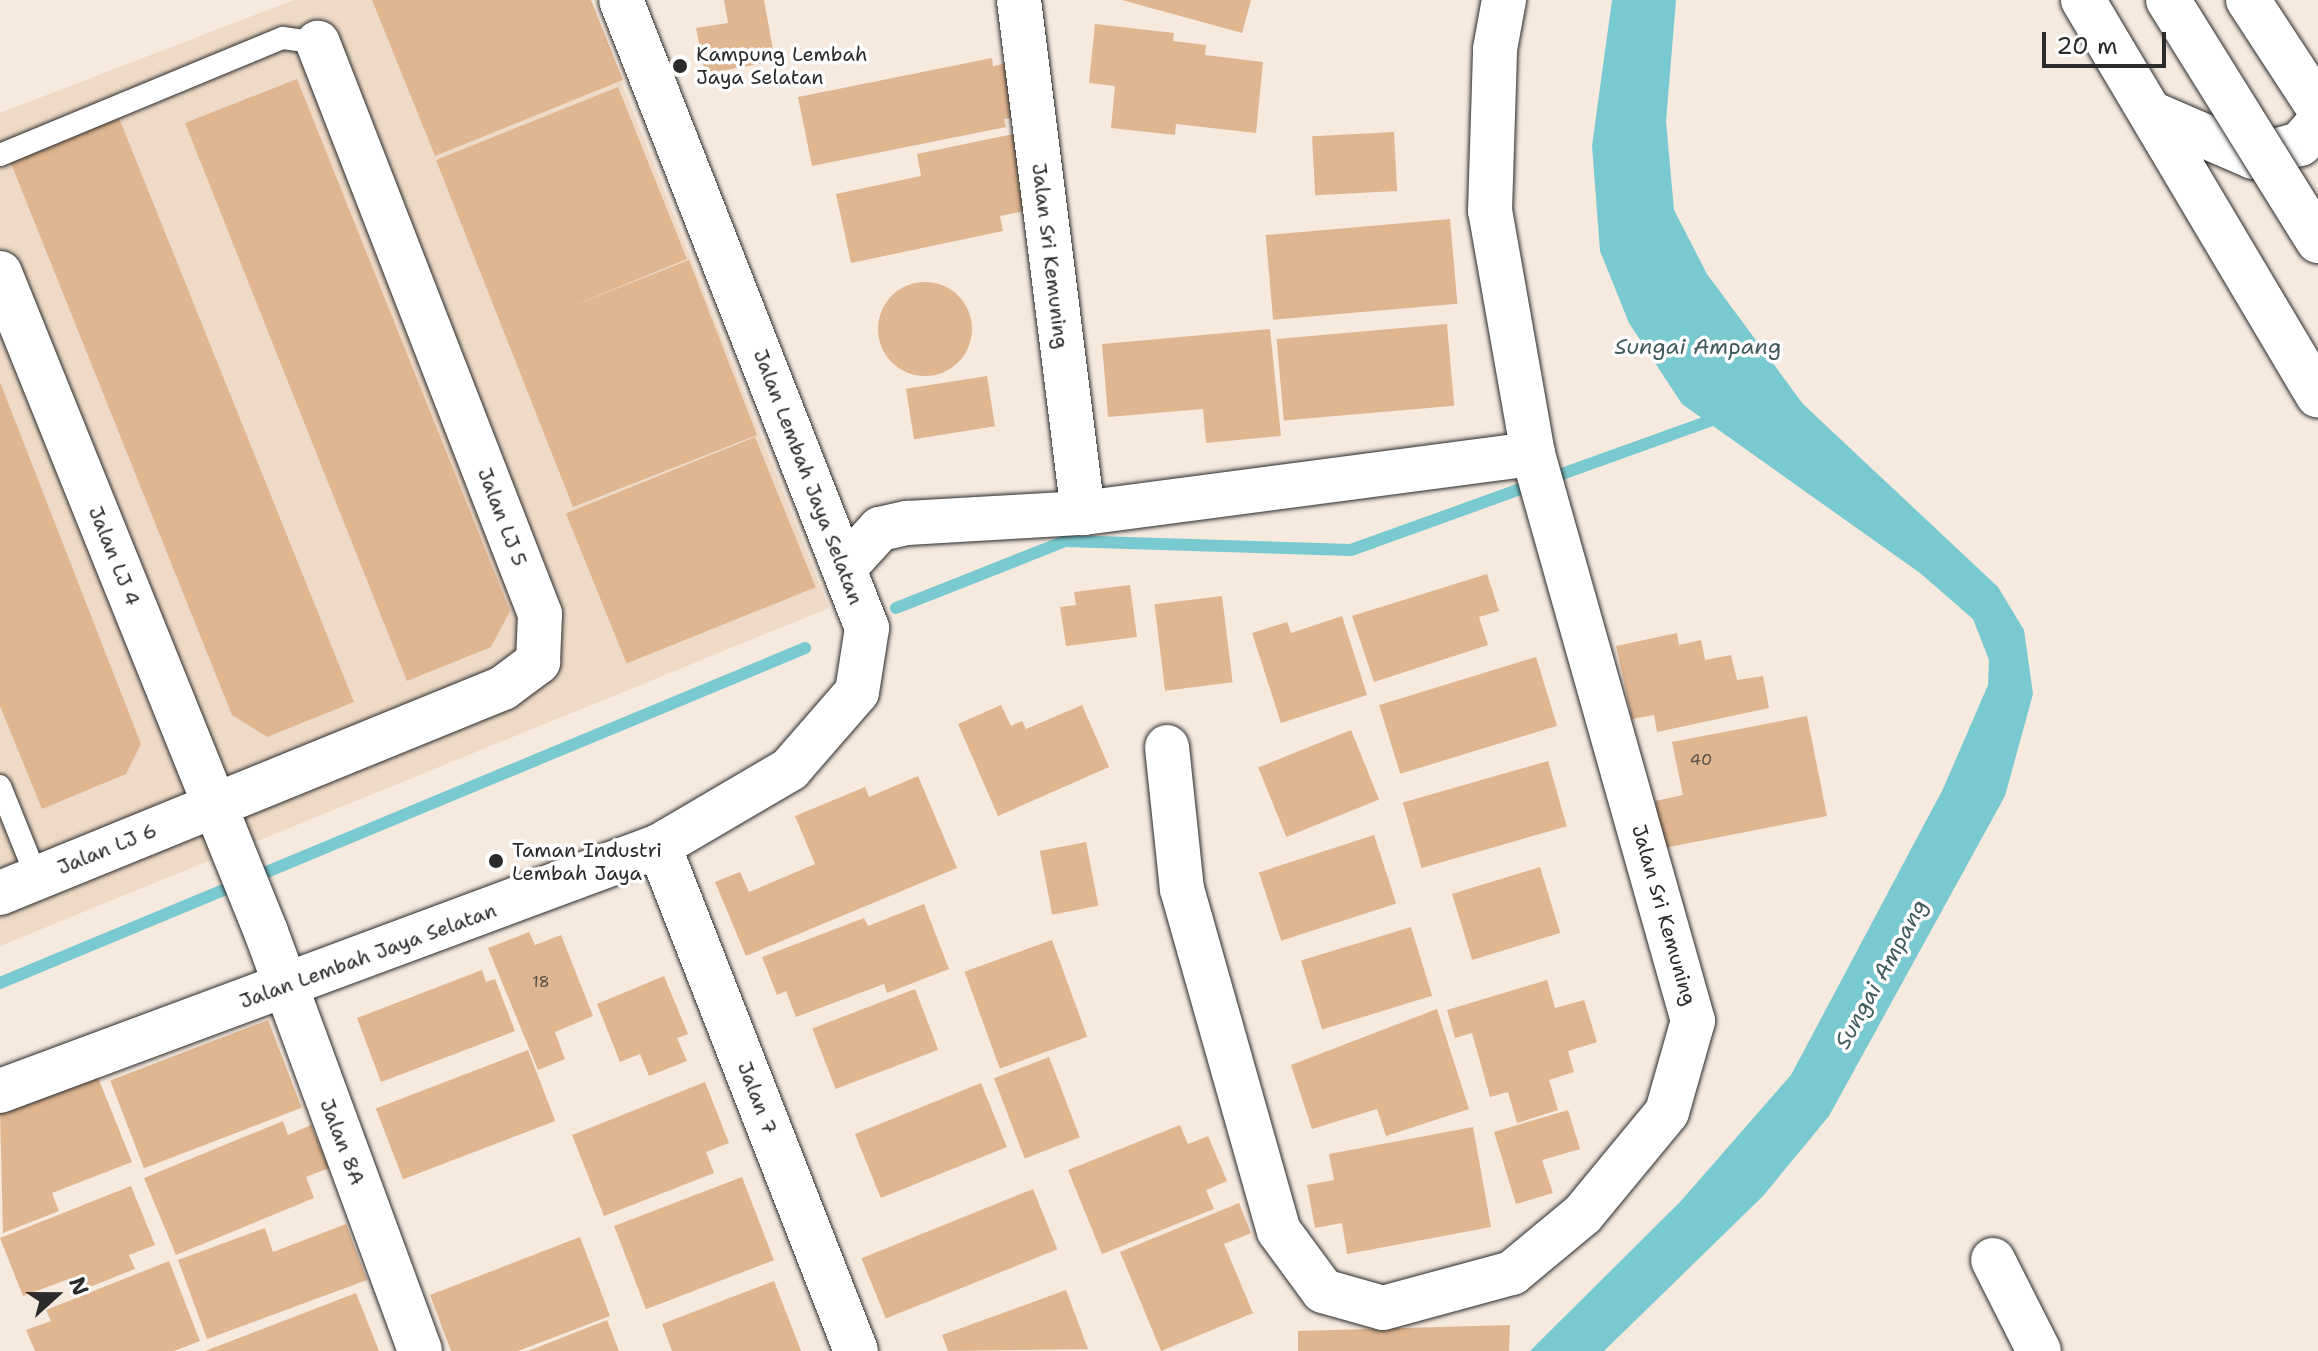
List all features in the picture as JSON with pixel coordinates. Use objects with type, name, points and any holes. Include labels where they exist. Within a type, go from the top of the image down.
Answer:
[{"type":"main road","name":"Jalan Lembah Jaya Selatan","points":[[0,1091],[659,846],[790,769],[857,692],[867,628],[621,0]]},
{"type":"main road","name":"Jalan Sri Kemuning","points":[[1019,0],[1083,513]]},
{"type":"main road","name":"Jalan Sri Kemuning","points":[[1167,747],[1182,889],[1279,1231],[1323,1291],[1383,1308],[1512,1273],[1583,1214],[1667,1112],[1693,1021],[1535,461],[1490,211],[1495,49],[1504,0]]},
{"type":"main road","points":[[2083,0],[2318,395]]},
{"type":"main road","points":[[2168,0],[2318,241]]},
{"type":"main road","points":[[2248,0],[2318,107]]},
{"type":"main road","name":"Jalan LJ 5","points":[[222,822],[503,688],[538,662],[540,614],[318,43]]},
{"type":"main road","points":[[2151,113],[2253,157],[2300,144],[2318,123]]},
{"type":"main road","name":"Jalan LJ 4","points":[[0,273],[266,932]]},
{"type":"main road","points":[[845,567],[880,529],[1083,513],[1535,461]]},
{"type":"main road","name":"Jalan LJ 6","points":[[18,886],[222,822]]},
{"type":"main road","name":"Jalan 7","points":[[659,846],[856,1351]]},
{"type":"main road","name":"Jalan 8A","points":[[266,932],[420,1351]]},
{"type":"main road","points":[[1993,1260],[2039,1351]]},
{"type":"lane","points":[[0,155],[283,38],[318,43]]},
{"type":"lane","points":[[0,786],[18,886]]},
{"type":"shaded area","points":[[294,0],[589,0],[829,608],[0,946],[0,113]]},
{"type":"water","name":"Sungai Ampang","points":[[1612,0],[1676,0],[1666,121],[1674,210],[1707,274],[1803,404],[1998,587],[2024,630],[2033,694],[2005,796],[1829,1116],[1763,1196],[1604,1351],[1530,1351],[1680,1202],[1791,1075],[1943,789],[1988,685],[1989,660],[1973,619],[1920,573],[1682,404],[1629,323],[1600,251],[1592,146]]},
{"type":"building","points":[[372,0],[591,0],[623,80],[435,156]]},
{"type":"building","points":[[724,0],[764,0],[775,61],[705,74],[696,28],[728,23]]},
{"type":"building","points":[[1122,0],[1251,0],[1242,33]]},
{"type":"building","points":[[1095,24],[1174,33],[1173,41],[1206,45],[1205,55],[1263,62],[1256,133],[1176,124],[1175,135],[1111,128],[1115,86],[1089,83]]},
{"type":"building","points":[[992,58],[993,66],[1012,62],[1023,116],[1004,119],[1006,127],[812,166],[798,97]]},
{"type":"building","points":[[297,79],[510,611],[491,647],[407,681],[185,123]]},
{"type":"building","points":[[618,87],[687,259],[565,309],[689,260],[757,435],[573,507],[436,160]]},
{"type":"building","points":[[119,118],[354,702],[267,737],[232,715],[10,161]]},
{"type":"building","points":[[1394,132],[1397,191],[1315,195],[1312,136]]},
{"type":"building","points":[[1018,133],[1034,209],[1000,216],[1003,231],[851,263],[836,194],[921,176],[917,154]]},
{"type":"building","points":[[1450,219],[1457,304],[1273,320],[1266,235]]},
{"type":"building","points":[[925,282],[943,286],[958,296],[968,311],[972,329],[968,347],[958,362],[943,372],[925,376],[907,372],[892,362],[882,347],[878,329],[882,311],[892,296],[907,286]]},
{"type":"building","points":[[1447,324],[1454,406],[1284,421],[1277,339]]},
{"type":"building","points":[[1270,329],[1281,436],[1206,443],[1203,409],[1108,417],[1102,344]]},
{"type":"building","points":[[987,376],[995,426],[914,439],[906,389]]},
{"type":"building","points":[[0,382],[141,744],[126,774],[42,809],[0,706]]},
{"type":"building","points":[[755,437],[816,587],[627,664],[566,513]]},
{"type":"building","points":[[1487,574],[1499,611],[1479,617],[1488,645],[1374,682],[1352,616]]},
{"type":"building","points":[[1130,585],[1137,637],[1066,646],[1060,607],[1076,605],[1074,592]]},
{"type":"building","points":[[1222,596],[1233,682],[1165,691],[1155,604]]},
{"type":"building","points":[[1342,616],[1367,695],[1281,723],[1252,633],[1287,622],[1291,633]]},
{"type":"building","points":[[1677,633],[1679,645],[1701,640],[1705,660],[1731,655],[1737,680],[1763,676],[1769,708],[1657,732],[1654,715],[1632,719],[1616,646]]},
{"type":"building","points":[[1536,657],[1557,726],[1400,774],[1379,705]]},
{"type":"building","points":[[1001,705],[1011,726],[1022,721],[1026,729],[1082,705],[1109,767],[998,816],[958,724]]},
{"type":"building","points":[[1807,716],[1827,816],[1664,848],[1655,801],[1683,795],[1672,742]]},
{"type":"building","points":[[1351,730],[1379,800],[1286,837],[1258,767]]},
{"type":"building","points":[[1548,761],[1567,826],[1422,868],[1403,803]]},
{"type":"building","points":[[918,776],[957,868],[746,956],[715,882],[740,872],[749,892],[815,864],[795,816],[865,787],[869,797]]},
{"type":"building","points":[[1374,835],[1396,903],[1281,941],[1259,872]]},
{"type":"building","points":[[1086,842],[1098,906],[1052,915],[1040,851]]},
{"type":"building","points":[[1540,867],[1560,933],[1472,960],[1452,894]]},
{"type":"building","points":[[924,904],[949,969],[887,993],[884,984],[796,1017],[786,991],[777,995],[762,957],[864,918],[868,926]]},
{"type":"building","points":[[1411,927],[1432,996],[1322,1029],[1301,961]]},
{"type":"building","points":[[529,932],[535,945],[561,935],[593,1016],[555,1032],[565,1059],[538,1070],[488,948]]},
{"type":"building","points":[[1052,940],[1087,1037],[1000,1069],[965,972]]},
{"type":"building","points":[[482,970],[486,982],[495,979],[515,1031],[381,1082],[357,1018]]},
{"type":"building","points":[[664,976],[688,1034],[677,1038],[687,1061],[649,1076],[640,1054],[620,1062],[597,1004]]},
{"type":"building","points":[[1547,980],[1555,1008],[1584,1000],[1597,1042],[1568,1051],[1574,1072],[1549,1080],[1558,1110],[1517,1123],[1508,1092],[1490,1097],[1472,1033],[1455,1038],[1447,1010]]},
{"type":"building","points":[[915,989],[938,1050],[836,1089],[812,1028]]},
{"type":"building","points":[[1437,1009],[1469,1109],[1386,1136],[1377,1109],[1312,1129],[1291,1065]]},
{"type":"building","points":[[268,1020],[302,1108],[144,1168],[110,1081]]},
{"type":"building","points":[[528,1050],[555,1121],[403,1179],[376,1108]]},
{"type":"building","points":[[1049,1057],[1080,1137],[1025,1158],[994,1078]]},
{"type":"building","points":[[97,1075],[132,1162],[52,1193],[59,1211],[3,1233],[0,1113]]},
{"type":"building","points":[[705,1082],[729,1143],[706,1152],[714,1173],[604,1216],[572,1135]]},
{"type":"building","points":[[981,1083],[1007,1147],[881,1198],[855,1134]]},
{"type":"building","points":[[1568,1110],[1580,1149],[1542,1160],[1553,1193],[1516,1204],[1494,1132]]},
{"type":"building","points":[[283,1121],[288,1135],[311,1125],[329,1168],[306,1177],[314,1198],[176,1255],[144,1178]]},
{"type":"building","points":[[1180,1125],[1188,1144],[1208,1136],[1227,1181],[1206,1190],[1214,1209],[1102,1254],[1068,1170]]},
{"type":"building","points":[[1473,1127],[1491,1227],[1347,1254],[1342,1223],[1315,1228],[1307,1185],[1334,1180],[1329,1154]]},
{"type":"building","points":[[742,1177],[774,1260],[646,1309],[614,1226]]},
{"type":"building","points":[[131,1186],[155,1245],[129,1255],[135,1269],[72,1294],[66,1280],[23,1296],[0,1238]]},
{"type":"building","points":[[1033,1189],[1057,1249],[886,1319],[861,1258]]},
{"type":"building","points":[[1239,1203],[1251,1233],[1224,1244],[1253,1313],[1161,1351],[1120,1252]]},
{"type":"building","points":[[346,1224],[367,1280],[207,1339],[178,1260],[265,1228],[273,1252]]},
{"type":"building","points":[[580,1237],[610,1316],[518,1351],[451,1351],[430,1295]]},
{"type":"building","points":[[169,1261],[200,1341],[174,1351],[35,1351],[26,1330],[51,1321],[46,1310]]},
{"type":"building","points":[[774,1281],[801,1351],[672,1351],[662,1324]]},
{"type":"building","points":[[1066,1290],[1088,1349],[948,1351],[942,1335]]},
{"type":"building","points":[[356,1293],[379,1351],[205,1351]]},
{"type":"building","points":[[607,1320],[619,1351],[528,1351]]},
{"type":"building","points":[[1510,1325],[1509,1351],[1298,1351],[1298,1331]]},
{"type":"waterway","points":[[896,608],[1065,541],[1351,550],[1721,417]]},
{"type":"waterway","points":[[0,983],[805,648]]},
{"type":"place","name":"Kampung Lembah Jaya Selatan","points":[[680,66]]},
{"type":"place","name":"Taman Industri Lembah Jaya","points":[[496,861]]}]
